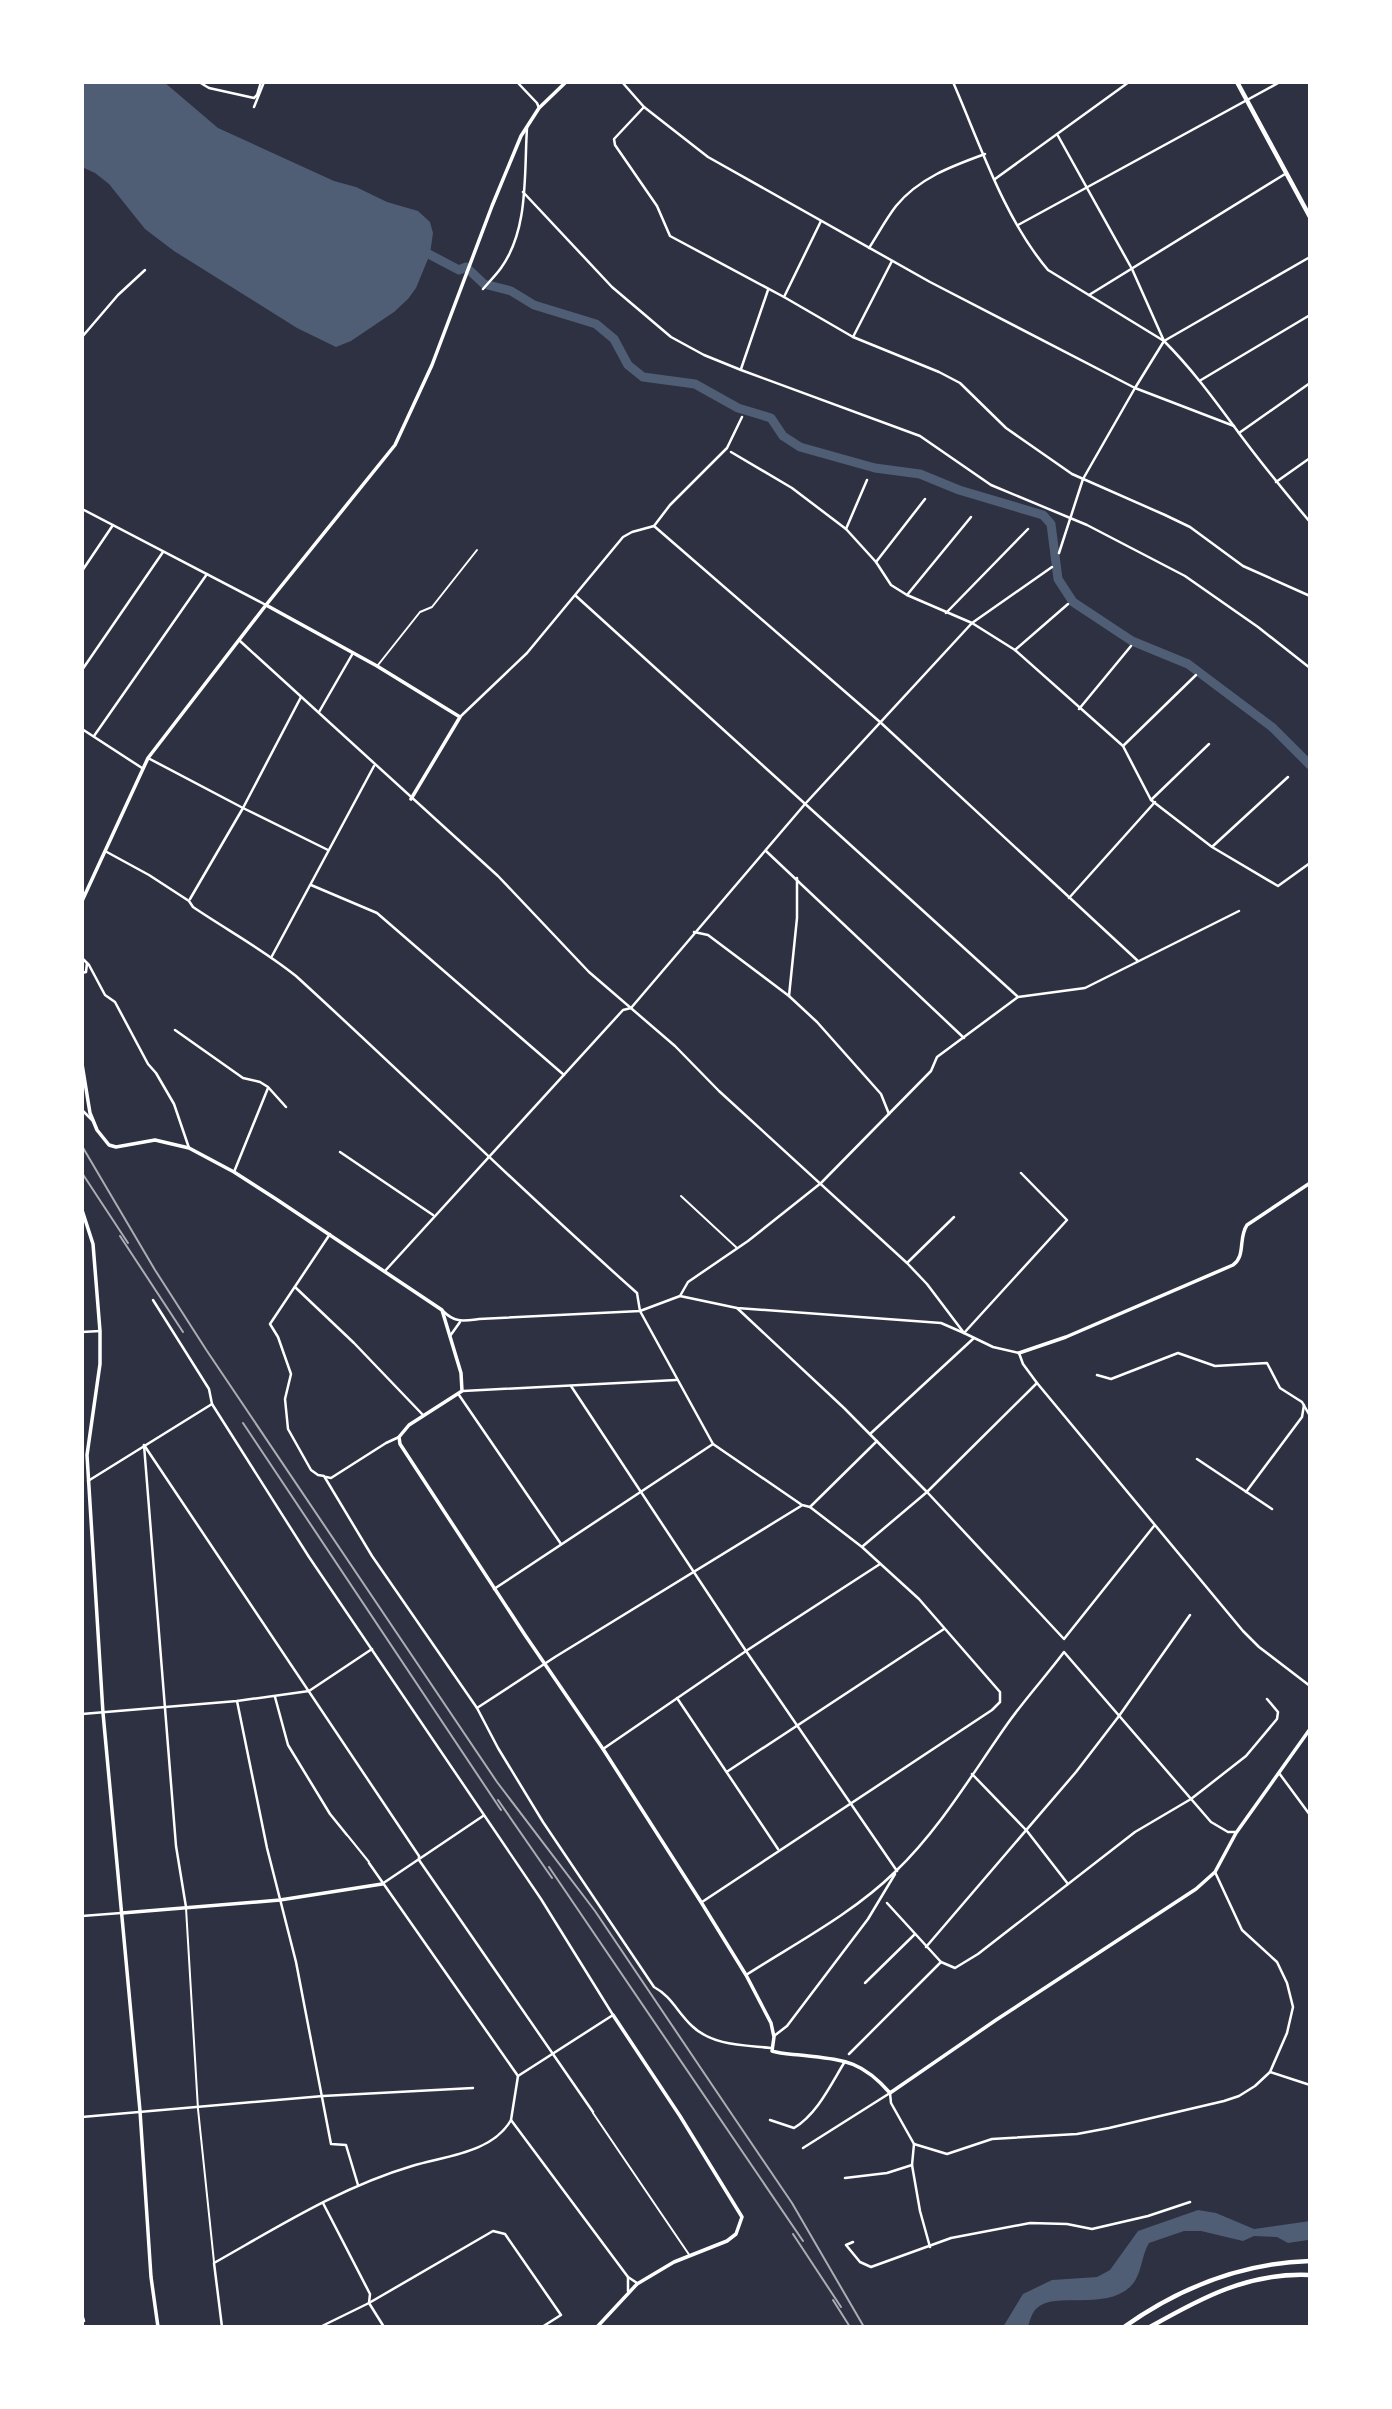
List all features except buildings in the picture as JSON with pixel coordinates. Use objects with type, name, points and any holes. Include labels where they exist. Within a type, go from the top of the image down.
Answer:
[{"type":"main road","points":[[82,901],[148,758],[266,605],[395,445],[432,365],[503,178],[527,125],[539,108],[566,82]]},
{"type":"main road","points":[[1237,82],[1310,217]]},
{"type":"main road","points":[[266,605],[377,666],[460,717],[411,799]]},
{"type":"main road","points":[[82,1064],[88,1107],[105,1142],[112,1146],[155,1140],[190,1148],[234,1172],[442,1310],[461,1373],[460,1393],[409,1425],[399,1437],[405,1454],[603,1749],[701,1902],[746,1975],[771,2023],[774,2037],[771,2048],[778,2053],[846,2061],[865,2070],[890,2093],[1006,2013],[1196,1889],[1215,1872],[1236,1833],[1310,1729]]},
{"type":"main road","points":[[1018,1353],[1068,1336],[1233,1265],[1241,1254],[1241,1235],[1247,1225],[1310,1183]]},
{"type":"main road","points":[[82,1210],[93,1244],[100,1331],[100,1364],[87,1455],[103,1713],[140,2111],[151,2277],[158,2327]]},
{"type":"main road","points":[[122,1913],[280,1900],[383,1884]]},
{"type":"main road","points":[[597,2327],[638,2284],[674,2262],[727,2241],[736,2234],[743,2217],[613,2015]]},
{"type":"main road","points":[[1124,2327],[1195,2286],[1237,2271],[1284,2262],[1310,2261]]},
{"type":"main road","points":[[1150,2327],[1202,2297],[1242,2283],[1310,2275]]},
{"type":"street","points":[[199,82],[209,88],[254,98],[262,82]]},
{"type":"street","points":[[254,107],[262,82]]},
{"type":"street","points":[[517,82],[539,108]]},
{"type":"street","points":[[622,82],[644,107],[708,157],[892,261],[1135,388],[1234,426]]},
{"type":"street","points":[[953,82],[1018,225],[1031,249],[1048,270],[1164,341],[1201,380],[1276,482],[1310,522]]},
{"type":"street","points":[[995,179],[1129,82]]},
{"type":"street","points":[[1018,225],[1280,82]]},
{"type":"street","points":[[644,107],[614,139],[615,145],[657,206],[670,236],[853,337],[960,383],[1006,428],[1060,466],[1083,479],[1166,515],[1189,527],[1243,566],[1310,596]]},
{"type":"street","points":[[482,289],[502,267],[516,239],[524,205],[527,125]]},
{"type":"street","points":[[1057,134],[1132,269],[1164,341]]},
{"type":"street","points":[[869,247],[895,207],[914,189],[943,169],[985,154]]},
{"type":"street","points":[[1089,295],[1285,174]]},
{"type":"street","points":[[523,192],[579,254],[660,330],[704,355],[920,436],[990,485],[1119,541],[1198,583],[1310,668]]},
{"type":"street","points":[[784,297],[821,221]]},
{"type":"street","points":[[1059,553],[1083,479],[1164,341],[1310,257]]},
{"type":"street","points":[[853,337],[892,261]]},
{"type":"street","points":[[82,337],[118,295],[145,270]]},
{"type":"street","points":[[741,370],[768,290]]},
{"type":"street","points":[[1201,380],[1310,315]]},
{"type":"street","points":[[1239,433],[1310,383]]},
{"type":"street","points":[[460,717],[527,653],[623,537],[654,526],[670,505],[727,448],[742,417]]},
{"type":"street","points":[[730,452],[792,488],[846,528],[876,562],[891,585],[907,595],[972,623],[1015,650],[1123,746],[1153,801],[1212,847],[1278,886],[1310,863]]},
{"type":"street","points":[[1276,482],[1310,458]]},
{"type":"street","points":[[846,528],[867,480]]},
{"type":"street","points":[[876,562],[925,499]]},
{"type":"street","points":[[82,509],[266,605]]},
{"type":"street","points":[[907,595],[971,516]]},
{"type":"street","points":[[82,572],[113,525]]},
{"type":"street","points":[[654,526],[880,722],[1138,961]]},
{"type":"street","points":[[946,613],[1028,529]]},
{"type":"street","points":[[377,666],[420,612],[432,607],[477,550]]},
{"type":"street","points":[[82,670],[163,552]]},
{"type":"street","points":[[384,1271],[623,1010],[631,1009],[805,804],[972,623],[1052,567]]},
{"type":"street","points":[[94,736],[207,574]]},
{"type":"street","points":[[576,596],[1018,997]]},
{"type":"street","points":[[1015,650],[1068,604]]},
{"type":"street","points":[[240,641],[374,766],[498,876],[589,972],[675,1046],[719,1091],[907,1264],[927,1284],[964,1333]]},
{"type":"street","points":[[1079,709],[1131,646]]},
{"type":"street","points":[[319,712],[353,653]]},
{"type":"street","points":[[1123,746],[1196,675]]},
{"type":"street","points":[[189,901],[243,808],[301,697]]},
{"type":"street","points":[[83,730],[142,768]]},
{"type":"street","points":[[1069,898],[1153,801],[1209,744]]},
{"type":"street","points":[[148,758],[328,850]]},
{"type":"street","points":[[272,956],[374,766]]},
{"type":"street","points":[[1212,847],[1288,777]]},
{"type":"street","points":[[105,851],[149,875],[251,946],[272,956],[490,1156],[545,1211],[637,1293],[640,1311],[713,1444],[802,1505],[810,1507],[881,1563],[919,1599],[1000,1692],[1000,1702],[992,1710],[701,1902]]},
{"type":"street","points":[[766,851],[964,1038]]},
{"type":"street","points":[[789,996],[797,918],[797,878]]},
{"type":"street","points":[[311,885],[377,913],[564,1075]]},
{"type":"street","points":[[680,1296],[688,1282],[821,1183],[931,1071],[937,1057],[1018,997],[1085,988],[1239,911]]},
{"type":"street","points":[[694,932],[708,934],[789,996],[841,1048],[881,1094],[889,1114]]},
{"type":"street","points":[[82,958],[105,995],[115,1002],[148,1064],[174,1104],[190,1148]]},
{"type":"street","points":[[82,973],[87,971],[87,963]]},
{"type":"street","points":[[175,1030],[243,1078],[268,1087],[286,1107]]},
{"type":"street","points":[[234,1172],[268,1087]]},
{"type":"street","points":[[82,1110],[92,1120]]},
{"type":"street","points":[[340,1152],[433,1215]]},
{"type":"street","points":[[964,1333],[1067,1220],[1021,1173]]},
{"type":"street","points":[[681,1196],[737,1248]]},
{"type":"street","points":[[907,1264],[954,1217]]},
{"type":"street","points":[[330,1234],[270,1324],[291,1374],[285,1399],[288,1429],[311,1469],[318,1475],[331,1478],[399,1437]]},
{"type":"street","points":[[295,1287],[354,1343],[423,1415]]},
{"type":"street","points":[[442,1310],[450,1318],[460,1322],[640,1311],[680,1296],[737,1308],[941,1322],[993,1347],[1018,1353],[1037,1383],[1243,1630],[1259,1647],[1310,1686]]},
{"type":"street","points":[[153,1300],[209,1390],[212,1404],[309,1558],[541,1899],[613,2015],[518,2076]]},
{"type":"street","points":[[737,1308],[877,1441],[1064,1639],[1154,1526]]},
{"type":"street","points":[[450,1336],[460,1322]]},
{"type":"street","points":[[82,1332],[100,1331]]},
{"type":"street","points":[[870,1434],[974,1338]]},
{"type":"street","points":[[1097,1375],[1111,1379],[1178,1353],[1215,1366],[1267,1363],[1280,1388],[1304,1405],[1310,1416]]},
{"type":"street","points":[[460,1393],[676,1380]]},
{"type":"street","points":[[862,1547],[927,1492],[1037,1383]]},
{"type":"street","points":[[571,1386],[850,1806],[897,1871]]},
{"type":"street","points":[[460,1393],[561,1544]]},
{"type":"street","points":[[88,1481],[212,1404]]},
{"type":"street","points":[[1246,1492],[1302,1417],[1304,1405]]},
{"type":"street","points":[[810,1507],[877,1441]]},
{"type":"street","points":[[495,1589],[713,1444]]},
{"type":"street","points":[[144,1445],[419,1856],[419,1860],[691,2256]]},
{"type":"street","points":[[144,1445],[176,1846],[186,1907],[198,2109],[222,2327]]},
{"type":"street","points":[[1197,1459],[1272,1510]]},
{"type":"street","points":[[324,1476],[372,1556],[477,1708],[543,1822],[654,1987],[665,1993],[692,2026],[705,2036],[727,2044],[771,2048]]},
{"type":"street","points":[[477,1708],[802,1505]]},
{"type":"street","points":[[603,1749],[881,1563]]},
{"type":"street","points":[[926,1947],[1027,1831],[1119,1716],[1190,1615]]},
{"type":"street","points":[[728,1771],[944,1629]]},
{"type":"street","points":[[82,1714],[237,1701],[309,1691],[372,1649]]},
{"type":"street","points":[[746,1975],[827,1924],[897,1871],[950,1810],[1010,1720],[1065,1652],[1191,1799],[1219,1828],[1236,1833]]},
{"type":"street","points":[[214,2263],[358,2185],[412,2166],[471,2150],[491,2140],[507,2127],[511,2120],[518,2076],[369,1863],[330,1814],[288,1745],[275,1695]]},
{"type":"street","points":[[677,1698],[778,1849]]},
{"type":"street","points":[[887,1903],[941,1962],[955,1968],[978,1954],[1135,1832],[1191,1799],[1246,1756],[1277,1719],[1278,1712],[1267,1699]]},
{"type":"street","points":[[237,1701],[296,1962],[331,2144],[346,2145],[358,2185]]},
{"type":"street","points":[[1279,1773],[1310,1815]]},
{"type":"street","points":[[972,1774],[1027,1831],[1068,1884]]},
{"type":"street","points":[[383,1884],[483,1816]]},
{"type":"street","points":[[774,2037],[787,2026],[868,1919],[897,1871]]},
{"type":"street","points":[[914,2144],[947,2154],[992,2140],[1077,2134],[1239,2096],[1255,2086],[1270,2072],[1293,2007],[1278,1962],[1242,1930],[1215,1872]]},
{"type":"street","points":[[82,1916],[122,1913]]},
{"type":"street","points":[[865,1983],[915,1934]]},
{"type":"street","points":[[849,2054],[941,1962]]},
{"type":"street","points":[[770,2120],[794,2128],[798,2126],[814,2110],[846,2061]]},
{"type":"street","points":[[1270,2072],[1310,2085]]},
{"type":"street","points":[[82,2117],[323,2096],[473,2088]]},
{"type":"street","points":[[803,2148],[890,2093],[891,2104],[914,2144],[912,2165],[930,2247]]},
{"type":"street","points":[[511,2120],[628,2277],[638,2284]]},
{"type":"street","points":[[845,2178],[887,2173],[912,2165]]},
{"type":"street","points":[[853,2242],[846,2245],[860,2262],[871,2267],[951,2238],[1030,2223],[1068,2224],[1092,2229],[1148,2216],[1190,2202]]},
{"type":"street","points":[[323,2203],[370,2294],[369,2302],[384,2327]]},
{"type":"street","points":[[320,2327],[493,2231],[498,2231],[505,2234],[561,2315],[542,2327]]},
{"type":"street","points":[[628,2277],[628,2293]]},
{"type":"street","points":[[82,2314],[84,2320]]},
{"type":"water","points":[[82,82],[164,82],[218,128],[334,181],[418,211],[430,222],[433,233],[430,254],[416,288],[394,312],[351,341],[336,347],[297,328],[174,251],[145,229],[109,184],[82,167]]},
{"type":"water","points":[[1198,2210],[1216,2213],[1254,2229],[1310,2221],[1310,2238],[1288,2243],[1277,2237],[1254,2236],[1243,2241],[1201,2231],[1184,2231],[1149,2243],[1134,2282],[1119,2294],[1094,2300],[1045,2303],[1031,2316],[1028,2327],[1003,2327],[1023,2294],[1052,2280],[1097,2277],[1110,2270],[1138,2231]]},
{"type":"waterway","points":[[421,250],[459,270],[466,267],[484,284],[511,291],[534,305],[596,324],[614,339],[628,365],[643,377],[695,384],[738,408],[771,418],[783,436],[800,447],[875,468],[920,474],[959,490],[1043,515],[1051,524],[1058,579],[1073,602],[1132,641],[1188,664],[1272,727],[1310,765]]},
{"type":"railway","points":[[82,1146],[155,1270],[207,1351],[497,1782],[595,1911],[792,2203],[864,2327]]},
{"type":"railway","points":[[82,1173],[128,1243]]},
{"type":"railway","points":[[120,1236],[183,1332]]},
{"type":"railway","points":[[243,1423],[501,1810]]},
{"type":"railway","points":[[498,1800],[552,1878]]},
{"type":"railway","points":[[549,1867],[803,2241]]},
{"type":"railway","points":[[793,2234],[841,2307]]},
{"type":"railway","points":[[833,2300],[850,2327]]}]
